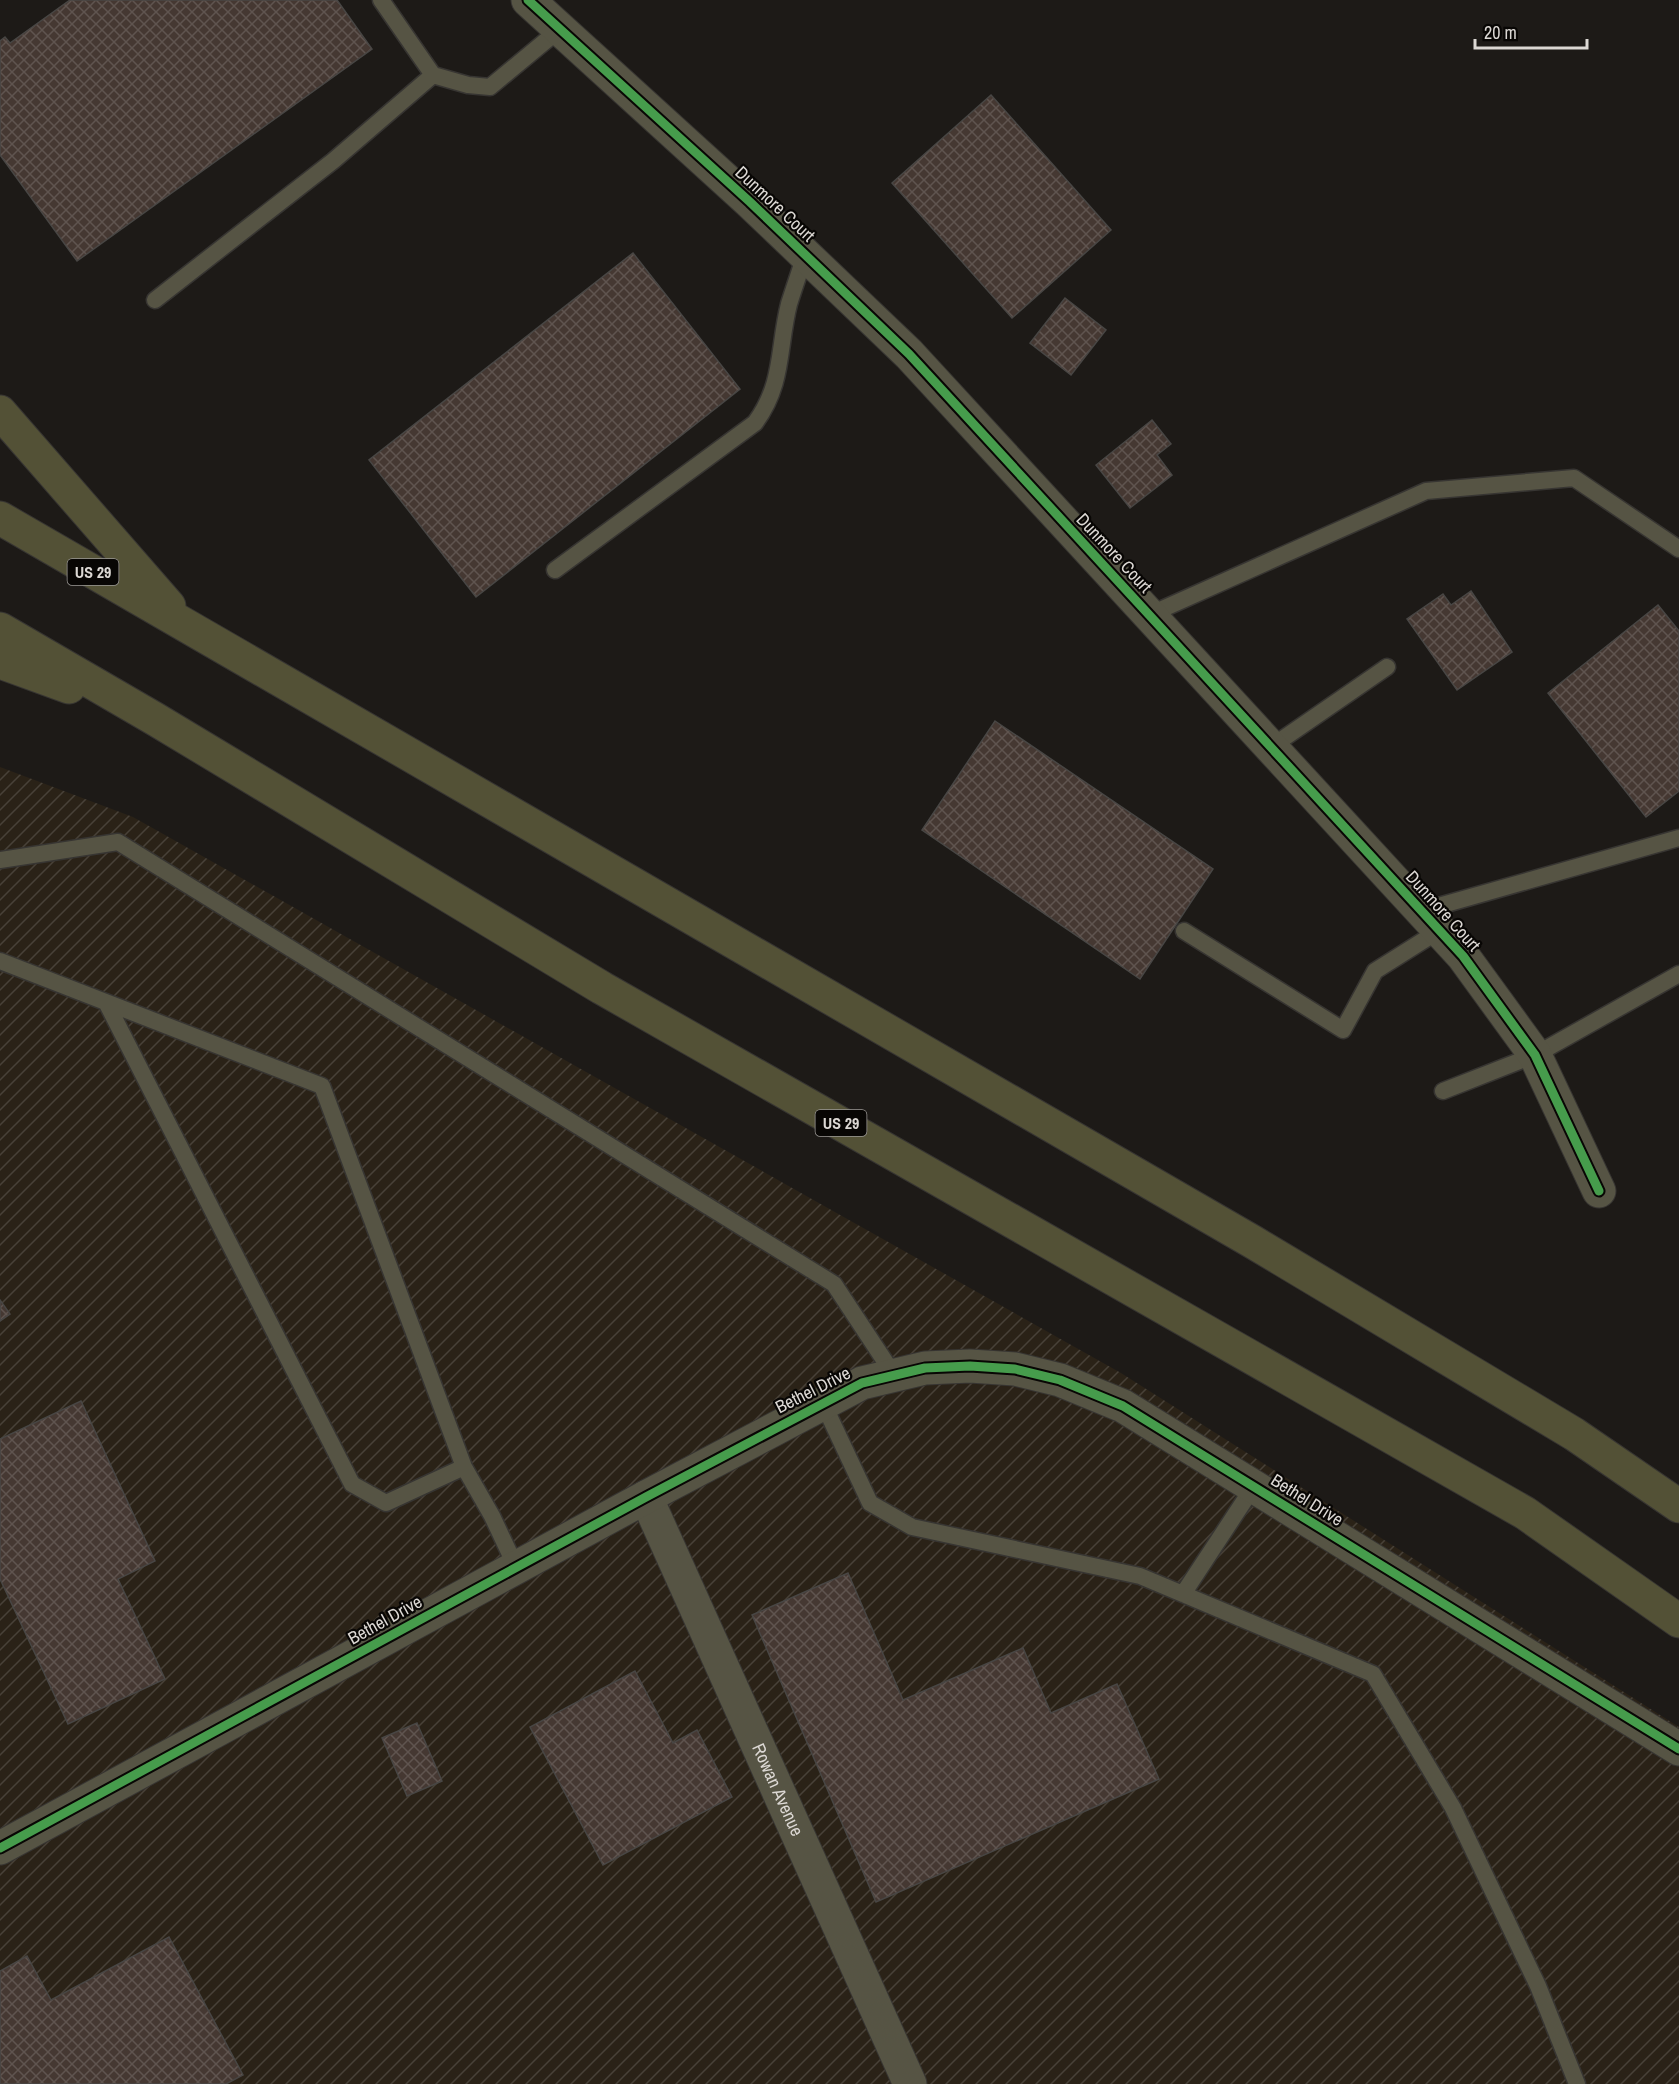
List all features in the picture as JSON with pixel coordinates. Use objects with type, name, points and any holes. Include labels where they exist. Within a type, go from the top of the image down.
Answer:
[{"type":"highway","points":[[0,412],[186,626]]},
{"type":"highway","name":"US 29","points":[[0,518],[1253,1242],[1574,1434],[1679,1506]]},
{"type":"highway","name":"US 29","points":[[0,630],[155,719],[602,988],[1525,1513],[1679,1620]]},
{"type":"highway","points":[[0,662],[155,719]]},
{"type":"street","name":"Dunmore Court","points":[[528,0],[909,354],[1463,956],[1535,1055],[1599,1191]]},
{"type":"street","name":"Bethel Drive","points":[[0,1848],[823,1403],[862,1383],[925,1368],[970,1366],[1015,1369],[1060,1380],[1123,1406],[1679,1749]]},
{"type":"street","name":"Rowan Avenue","points":[[646,1497],[910,2084]]},
{"type":"lane","points":[[381,0],[433,75],[468,86],[490,87],[560,29]]},
{"type":"lane","points":[[155,300],[263,218],[433,75]]},
{"type":"lane","points":[[555,570],[755,423],[767,407],[779,374],[789,305],[805,255]]},
{"type":"lane","points":[[1149,615],[1426,490],[1574,478],[1679,549]]},
{"type":"lane","points":[[1271,747],[1387,667]]},
{"type":"lane","points":[[1184,931],[1343,1030],[1375,970],[1431,921],[1679,838]]},
{"type":"lane","points":[[0,860],[118,842],[834,1284],[894,1375]]},
{"type":"lane","points":[[0,961],[322,1086],[464,1467],[492,1516],[516,1567]]},
{"type":"lane","points":[[1443,1091],[1535,1055],[1679,974]]},
{"type":"lane","points":[[106,1002],[352,1484],[386,1503],[464,1467]]},
{"type":"lane","points":[[823,1403],[870,1503],[912,1527],[1140,1576],[1373,1674],[1453,1808],[1538,1986],[1576,2084]]},
{"type":"lane","points":[[1183,1594],[1254,1486]]},
{"type":"shaded area","points":[[0,767],[133,817],[1121,1373],[1679,1727],[1679,2084],[0,2084]]},
{"type":"building","points":[[70,0],[337,0],[372,49],[77,261],[0,155],[0,41],[5,37],[10,43]]},
{"type":"building","points":[[991,95],[1111,230],[1012,318],[892,183]]},
{"type":"building","points":[[633,253],[740,389],[476,597],[369,460]]},
{"type":"building","points":[[1065,298],[1106,330],[1071,375],[1030,343]]},
{"type":"building","points":[[1152,420],[1171,444],[1157,455],[1172,475],[1130,508],[1096,465]]},
{"type":"building","points":[[1471,591],[1512,652],[1457,690],[1407,619],[1443,594],[1451,605]]},
{"type":"building","points":[[1658,605],[1679,631],[1679,791],[1646,817],[1548,693]]},
{"type":"building","points":[[995,721],[1213,869],[1140,979],[922,830]]},
{"type":"building","points":[[0,1300],[10,1314],[0,1321]]},
{"type":"building","points":[[81,1401],[155,1561],[118,1579],[165,1679],[68,1724],[0,1579],[0,1439]]},
{"type":"building","points":[[848,1573],[903,1700],[1023,1648],[1051,1713],[1117,1684],[1159,1779],[876,1902],[752,1615]]},
{"type":"building","points":[[635,1671],[673,1743],[697,1730],[732,1797],[603,1865],[530,1727]]},
{"type":"building","points":[[417,1723],[442,1781],[407,1796],[382,1738]]},
{"type":"building","points":[[169,1937],[243,2075],[226,2084],[0,2084],[0,1971],[27,1956],[51,2000]]},
{"type":"cycle path","points":[[528,0],[750,202],[909,354],[1463,956],[1535,1055],[1599,1191]]},
{"type":"cycle path","points":[[0,1848],[646,1497],[862,1383],[925,1368],[970,1366],[1015,1369],[1060,1380],[1123,1406],[1679,1749]]}]
